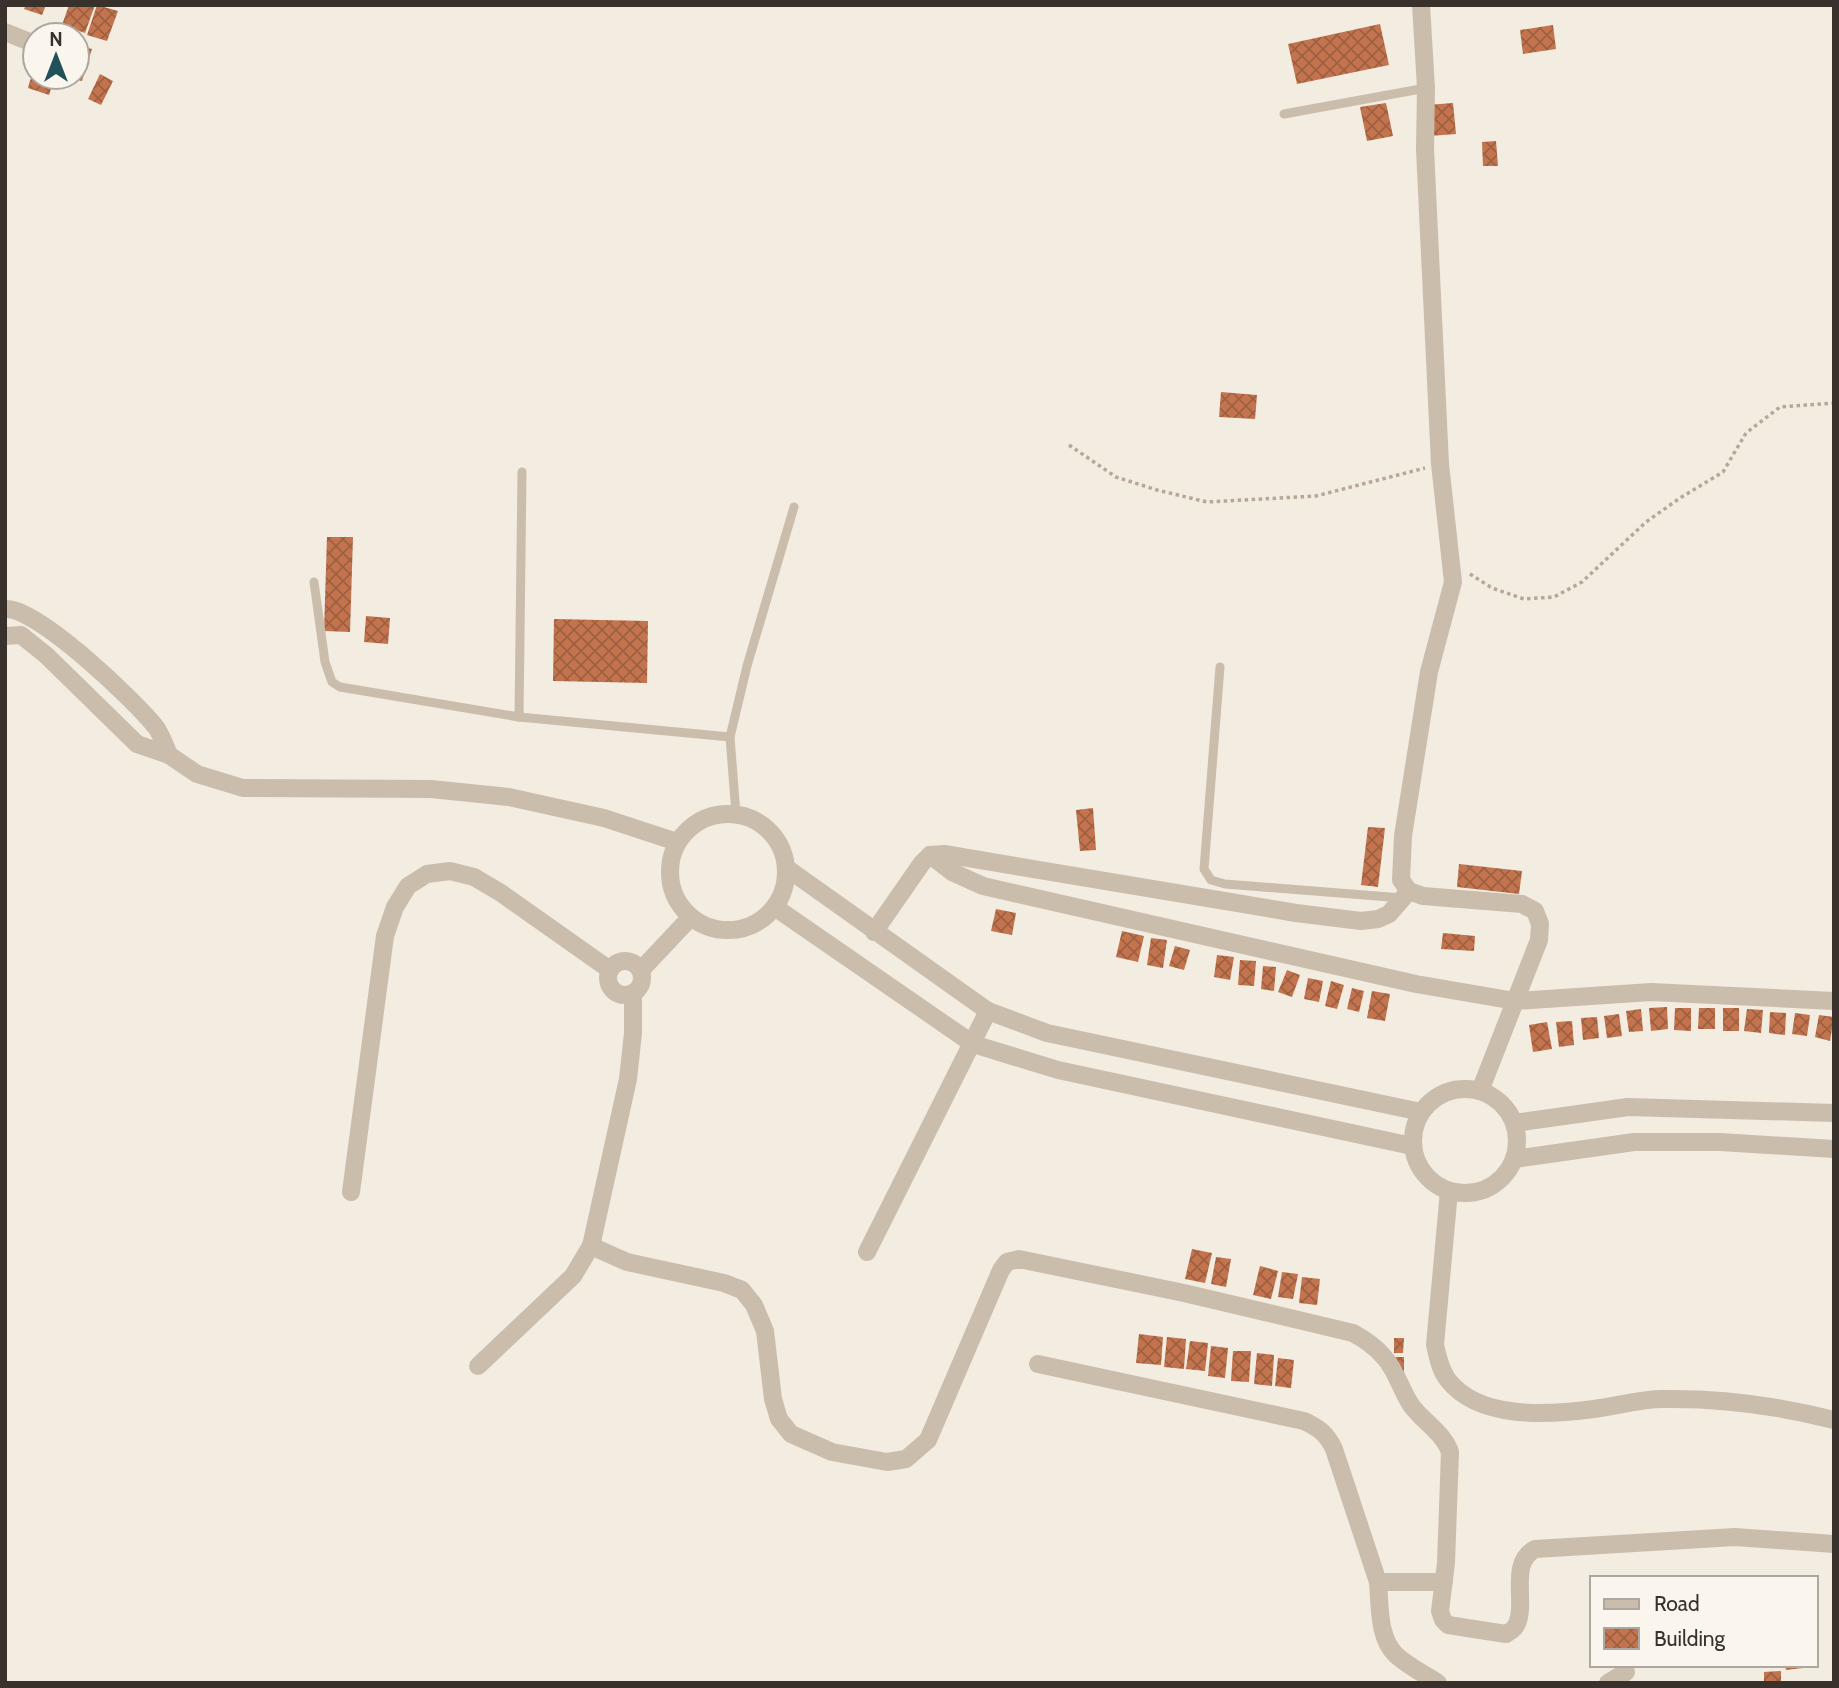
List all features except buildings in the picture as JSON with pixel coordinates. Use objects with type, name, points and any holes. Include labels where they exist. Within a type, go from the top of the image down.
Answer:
[{"type":"street","points":[[1406,895],[1401,880],[1403,836],[1429,672],[1452,587],[1440,464],[1424,149],[1426,88],[1421,5]]},
{"type":"street","points":[[5,609],[12,608],[34,619],[92,663],[157,727],[169,755]]},
{"type":"street","points":[[34,619],[13,635],[46,655],[137,744],[169,755],[197,774],[243,788],[431,789],[509,797],[604,818],[677,842]]},
{"type":"street","points":[[736,814],[762,823],[780,843],[788,869],[785,889],[776,908],[751,927],[719,931],[690,918],[674,896],[669,869],[677,842],[692,825],[713,815],[736,814]]},
{"type":"street","points":[[874,932],[922,863],[930,855],[944,854],[1361,921],[1378,919],[1389,914],[1406,895]]},
{"type":"street","points":[[930,855],[953,872],[984,886],[1416,984],[1514,1001],[1651,992],[1834,1001]]},
{"type":"street","points":[[788,869],[988,1012],[1047,1034],[1421,1112]]},
{"type":"street","points":[[351,1192],[385,936],[395,906],[408,887],[427,874],[450,871],[474,877],[610,970]]},
{"type":"street","points":[[1406,895],[1522,905],[1535,911],[1540,924],[1539,940],[1480,1091]]},
{"type":"street","points":[[776,908],[972,1044],[1058,1069],[1412,1146]]},
{"type":"street","points":[[641,970],[690,918]]},
{"type":"street","points":[[619,962],[632,962],[641,970],[643,979],[640,987],[633,993],[617,993],[610,987],[610,970],[619,962]]},
{"type":"street","points":[[478,1366],[573,1276],[590,1246],[628,1079],[633,1033],[633,993]]},
{"type":"street","points":[[867,1252],[988,1012]]},
{"type":"street","points":[[1458,1089],[1480,1091],[1501,1103],[1514,1123],[1517,1141],[1514,1159],[1504,1176],[1488,1188],[1469,1193],[1449,1191],[1431,1181],[1419,1166],[1412,1146],[1414,1129],[1421,1112],[1437,1097],[1458,1089]]},
{"type":"street","points":[[1514,1123],[1628,1107],[1834,1113]]},
{"type":"street","points":[[1514,1159],[1634,1142],[1720,1142],[1834,1149]]},
{"type":"street","points":[[1449,1191],[1435,1345],[1439,1364],[1447,1380],[1465,1396],[1490,1407],[1537,1414],[1660,1399],[1704,1399],[1793,1409],[1834,1420]]},
{"type":"street","points":[[590,1246],[627,1262],[724,1283],[742,1290],[754,1305],[765,1331],[773,1399],[779,1419],[791,1434],[832,1452],[887,1462],[906,1459],[928,1440],[1001,1270],[1007,1262],[1019,1259],[1184,1293],[1353,1333],[1371,1343],[1387,1359],[1411,1406],[1447,1441],[1450,1452],[1444,1582],[1440,1611],[1448,1625],[1506,1634],[1515,1627],[1521,1568],[1528,1553],[1535,1549],[1735,1537],[1834,1544]]},
{"type":"street","points":[[1038,1364],[1304,1421],[1319,1427],[1328,1436],[1334,1449],[1378,1582],[1388,1645],[1396,1656],[1438,1683]]},
{"type":"street","points":[[1378,1582],[1444,1582]]},
{"type":"street","points":[[1608,1683],[1626,1672]]},
{"type":"lane","points":[[1284,114],[1426,88]]},
{"type":"lane","points":[[519,717],[522,471]]},
{"type":"lane","points":[[736,814],[730,737],[747,666],[794,507]]},
{"type":"lane","points":[[314,583],[325,662],[332,682],[340,687],[519,717],[730,737]]},
{"type":"lane","points":[[1220,667],[1204,869],[1211,880],[1225,884],[1406,895]]},
{"type":"path","points":[[1451,561],[1492,588],[1524,598],[1554,597],[1582,582],[1646,522],[1723,472],[1746,433],[1780,407],[1834,403]]},
{"type":"path","points":[[1069,445],[1116,477],[1207,502],[1316,496],[1440,464]]}]
